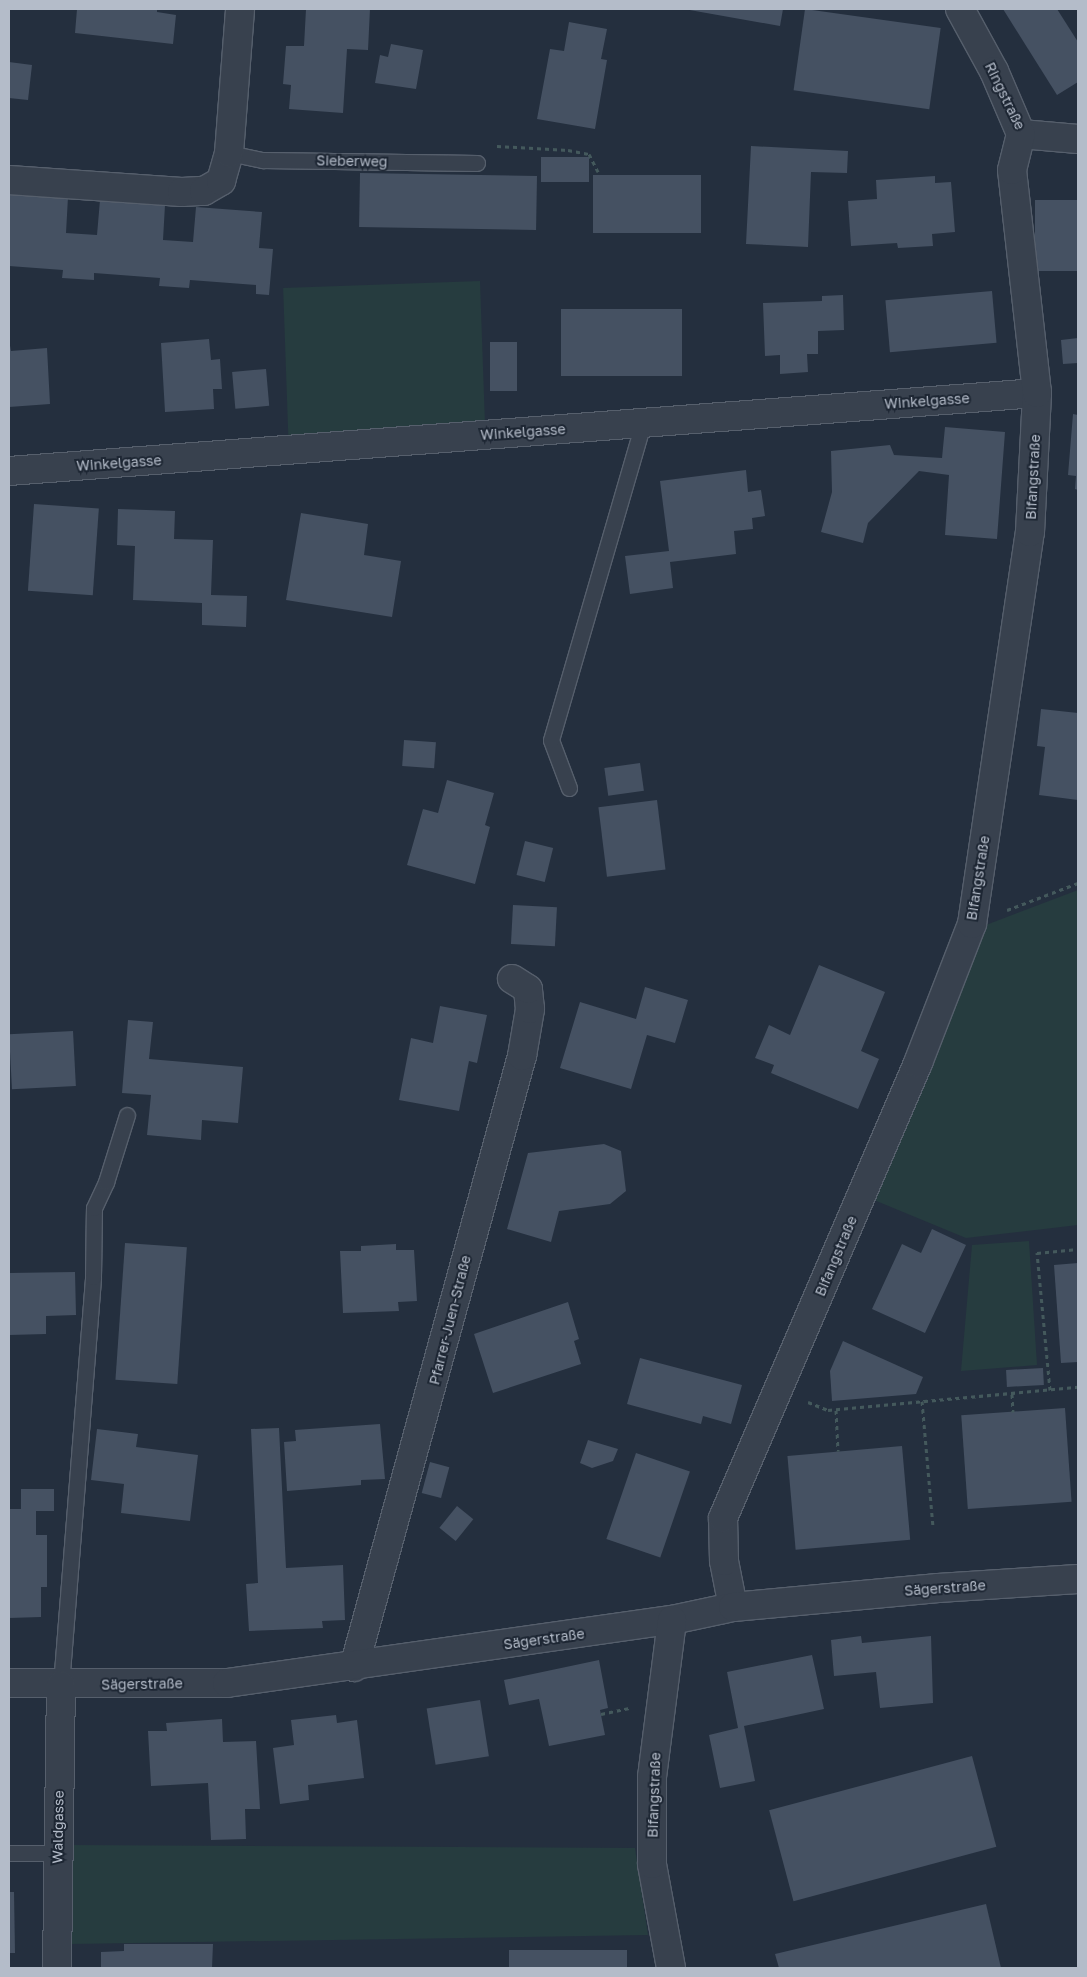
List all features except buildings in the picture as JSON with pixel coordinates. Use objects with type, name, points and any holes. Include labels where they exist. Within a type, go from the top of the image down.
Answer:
[{"type":"street","points":[[9,180],[84,187],[204,191],[221,181],[229,153],[240,9]]},
{"type":"street","name":"Ringstraße","points":[[960,9],[994,71],[1021,134],[1078,139]]},
{"type":"street","name":"Bifangstraße","points":[[733,1607],[724,1561],[724,1518],[918,1063],[972,924],[1030,532],[1037,393],[1012,170],[1021,134]]},
{"type":"street","name":"Winkelgasse","points":[[9,471],[1037,393]]},
{"type":"street","name":"Pfarrer-Juen-Straße","points":[[354,1667],[522,1056],[530,1009],[528,989],[512,979]]},
{"type":"street","name":"Sägerstraße","points":[[9,1682],[61,1685],[228,1683],[354,1667],[672,1620],[733,1607],[938,1588],[1078,1579]]},
{"type":"street","name":"Bifangstraße","points":[[670,1968],[652,1864],[652,1777],[672,1620]]},
{"type":"street","name":"Waldgasse","points":[[57,1968],[57,1853],[61,1685]]},
{"type":"lane","name":"Sieberweg","points":[[229,153],[263,160],[477,162]]},
{"type":"lane","points":[[570,788],[551,740],[644,423]]},
{"type":"lane","points":[[61,1685],[93,1277],[94,1208],[106,1182],[127,1115]]},
{"type":"lane","points":[[9,1853],[57,1853]]},
{"type":"path","points":[[972,924],[1078,883]]},
{"type":"path","points":[[1050,1390],[1037,1253],[1078,1248]]},
{"type":"path","points":[[778,1389],[828,1410],[836,1410],[1078,1387]]},
{"type":"path","points":[[1012,1394],[1013,1412]]},
{"type":"path","points":[[922,1401],[932,1526]]},
{"type":"path","points":[[836,1410],[838,1451]]},
{"type":"path","points":[[601,1714],[634,1707]]},
{"type":"green space","points":[[480,281],[485,429],[288,436],[283,288]]},
{"type":"green space","points":[[1078,890],[1078,1225],[966,1238],[874,1200],[986,925]]},
{"type":"green space","points":[[1029,1241],[1037,1365],[961,1371],[972,1245]]},
{"type":"green space","points":[[69,1845],[635,1848],[648,1935],[71,1944]]}]
